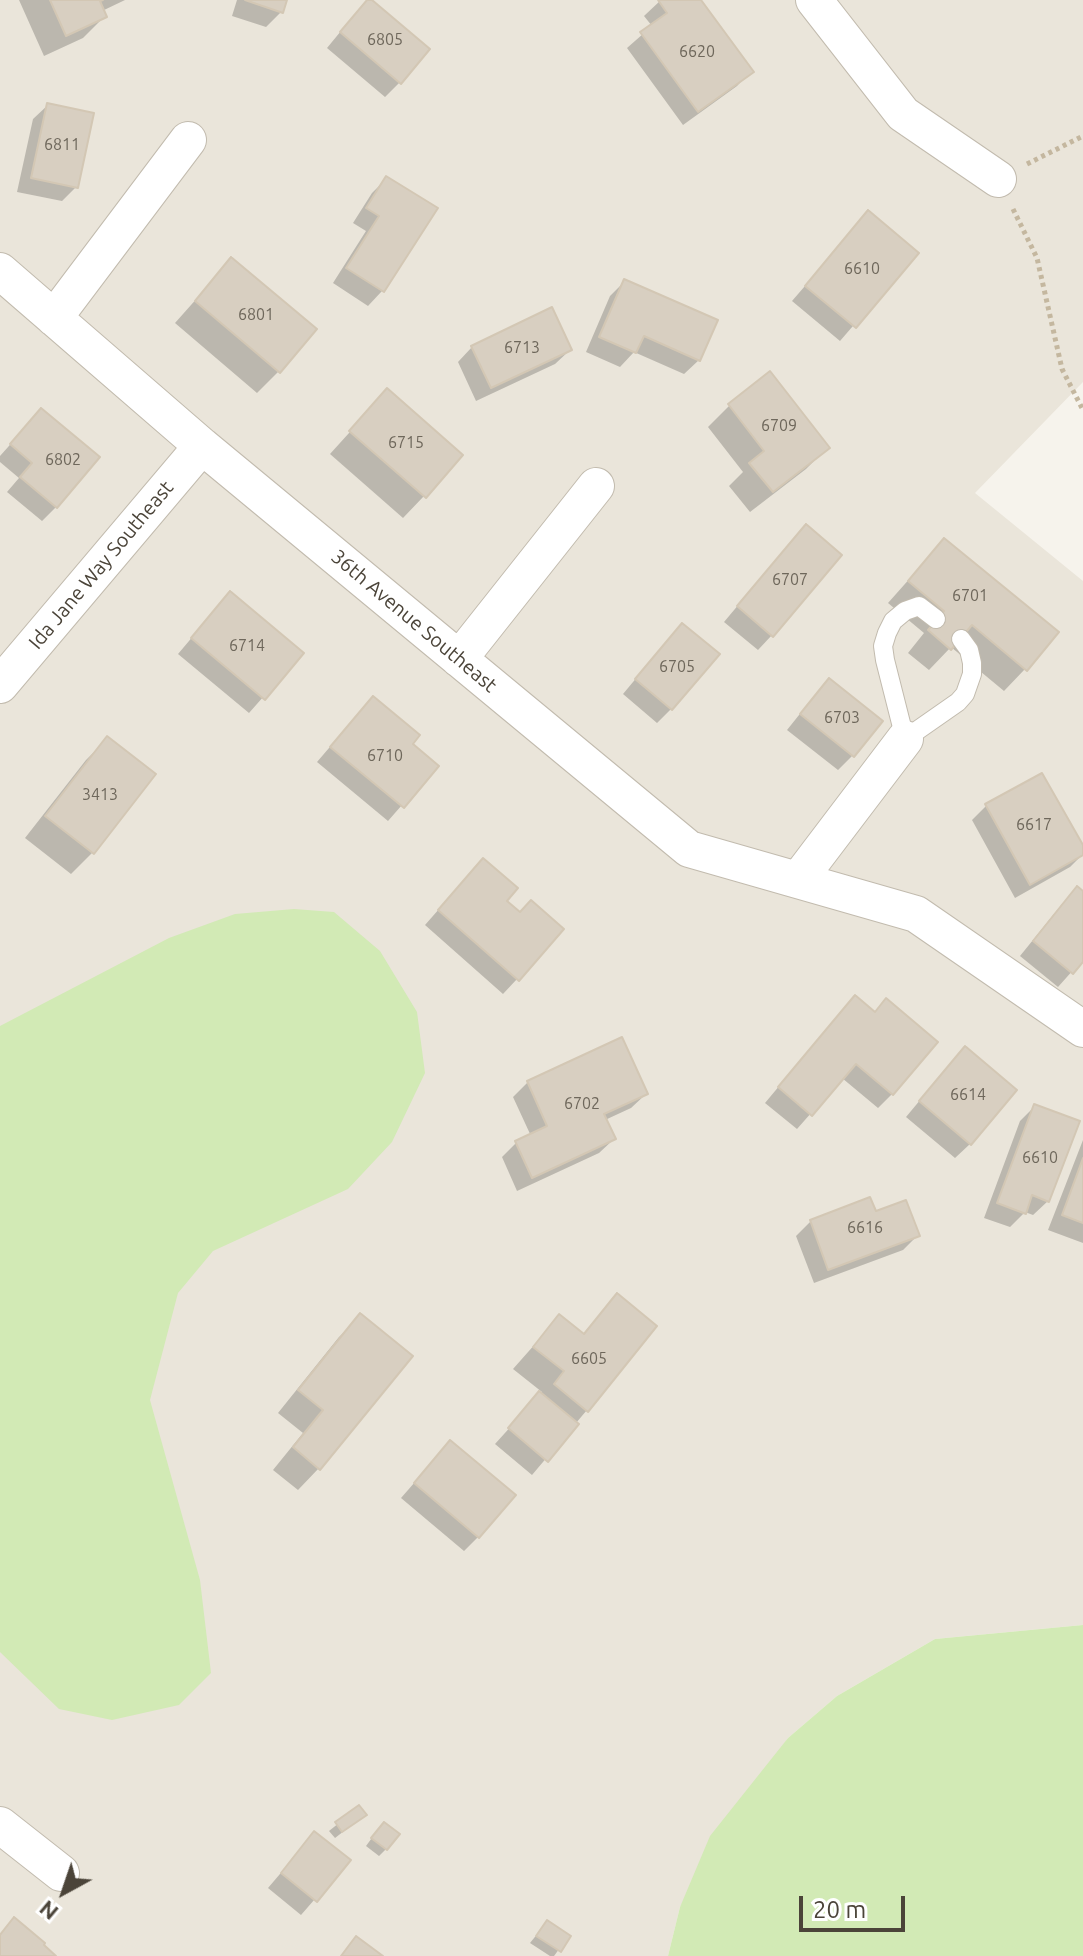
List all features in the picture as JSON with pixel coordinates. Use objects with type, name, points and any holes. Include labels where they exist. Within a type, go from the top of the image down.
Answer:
[{"type":"street","points":[[814,0],[903,114],[998,179]]},
{"type":"street","points":[[54,318],[188,140]]},
{"type":"street","name":"36th Avenue Southeast","points":[[0,271],[202,446],[689,849],[916,914],[1080,1023]]},
{"type":"street","name":"Ida Jane Way Southeast","points":[[0,685],[202,446]]},
{"type":"street","points":[[459,659],[596,486]]},
{"type":"street","points":[[798,880],[905,739]]},
{"type":"street","points":[[0,1825],[61,1873]]},
{"type":"lane","points":[[936,619],[919,606],[905,611],[893,621],[883,646],[905,739],[965,694],[972,674],[972,663],[969,650],[961,639]]},
{"type":"path","points":[[1083,136],[998,179],[1037,258],[1062,369],[1083,410]]},
{"type":"shaded area","points":[[0,0],[1083,0],[1083,382],[975,493],[1083,581],[1083,1625],[935,1639],[837,1696],[788,1738],[680,1907],[668,1956],[0,1956]]},
{"type":"green space","points":[[294,909],[334,912],[380,951],[417,1012],[425,1073],[392,1142],[348,1189],[213,1251],[178,1293],[150,1400],[200,1580],[211,1673],[179,1705],[112,1720],[59,1709],[0,1652],[0,1026],[169,938],[235,914]]},
{"type":"green space","points":[[1083,1625],[1083,1956],[668,1956],[680,1907],[710,1836],[788,1738],[837,1696],[935,1639]]},
{"type":"building","points":[[50,0],[103,0],[100,1],[107,17],[66,36]]},
{"type":"building","points":[[245,0],[287,0],[283,13]]},
{"type":"building","points":[[367,0],[372,0],[430,49],[401,84],[340,32]]},
{"type":"building","points":[[658,0],[701,0],[754,72],[698,112],[640,32],[667,13]]},
{"type":"building","points":[[47,103],[94,113],[78,188],[31,178]]},
{"type":"building","points":[[386,176],[438,208],[384,292],[346,268],[379,216],[366,208]]},
{"type":"building","points":[[868,210],[919,253],[856,328],[805,286]]},
{"type":"building","points":[[231,257],[317,329],[280,373],[195,301]]},
{"type":"building","points":[[624,279],[718,320],[700,361],[644,336],[636,353],[599,337]]},
{"type":"building","points":[[552,307],[572,350],[491,388],[471,346]]},
{"type":"building","points":[[770,371],[830,448],[773,492],[749,463],[764,451],[728,404]]},
{"type":"building","points":[[387,388],[463,455],[426,498],[349,431]]},
{"type":"building","points":[[41,408],[100,457],[57,508],[20,477],[32,463],[10,444]]},
{"type":"building","points":[[806,524],[842,555],[773,637],[737,606]]},
{"type":"building","points":[[944,538],[1059,632],[1027,671],[972,625],[951,650],[928,630],[944,611],[908,581]]},
{"type":"building","points":[[230,591],[304,653],[265,700],[191,638]]},
{"type":"building","points":[[682,623],[720,654],[672,710],[635,679]]},
{"type":"building","points":[[829,678],[883,721],[854,757],[800,714]]},
{"type":"building","points":[[373,696],[420,735],[413,744],[439,766],[404,808],[330,747]]},
{"type":"building","points":[[107,736],[156,774],[94,854],[45,816]]},
{"type":"building","points":[[1042,773],[1083,845],[1083,855],[1030,885],[985,804]]},
{"type":"building","points":[[483,858],[518,888],[507,901],[520,912],[531,900],[564,929],[519,981],[438,910]]},
{"type":"building","points":[[1077,886],[1083,891],[1083,962],[1073,974],[1033,941]]},
{"type":"building","points":[[855,995],[875,1012],[886,998],[938,1042],[893,1095],[856,1064],[812,1116],[778,1087]]},
{"type":"building","points":[[622,1037],[648,1094],[604,1114],[616,1139],[532,1178],[515,1141],[547,1126],[527,1081]]},
{"type":"building","points":[[965,1046],[1017,1090],[971,1145],[919,1101]]},
{"type":"building","points":[[1034,1104],[1080,1121],[1049,1202],[1032,1195],[1026,1214],[997,1203]]},
{"type":"building","points":[[1083,1158],[1083,1223],[1062,1215]]},
{"type":"building","points":[[870,1197],[876,1211],[906,1200],[920,1236],[828,1270],[810,1220]]},
{"type":"building","points":[[617,1293],[657,1326],[588,1412],[554,1384],[564,1371],[533,1347],[559,1314],[584,1334]]},
{"type":"building","points":[[360,1313],[413,1356],[320,1470],[293,1447],[323,1410],[298,1390]]},
{"type":"building","points":[[539,1391],[579,1424],[548,1462],[508,1428]]},
{"type":"building","points":[[450,1440],[516,1495],[479,1538],[414,1483]]},
{"type":"building","points":[[359,1805],[367,1815],[342,1832],[335,1822]]},
{"type":"building","points":[[384,1822],[400,1834],[387,1850],[371,1838]]},
{"type":"building","points":[[314,1831],[351,1860],[317,1902],[281,1873]]},
{"type":"building","points":[[14,1917],[56,1956],[0,1956],[0,1935]]},
{"type":"building","points":[[547,1920],[571,1936],[561,1952],[536,1936]]},
{"type":"building","points":[[356,1936],[383,1956],[341,1956]]}]
